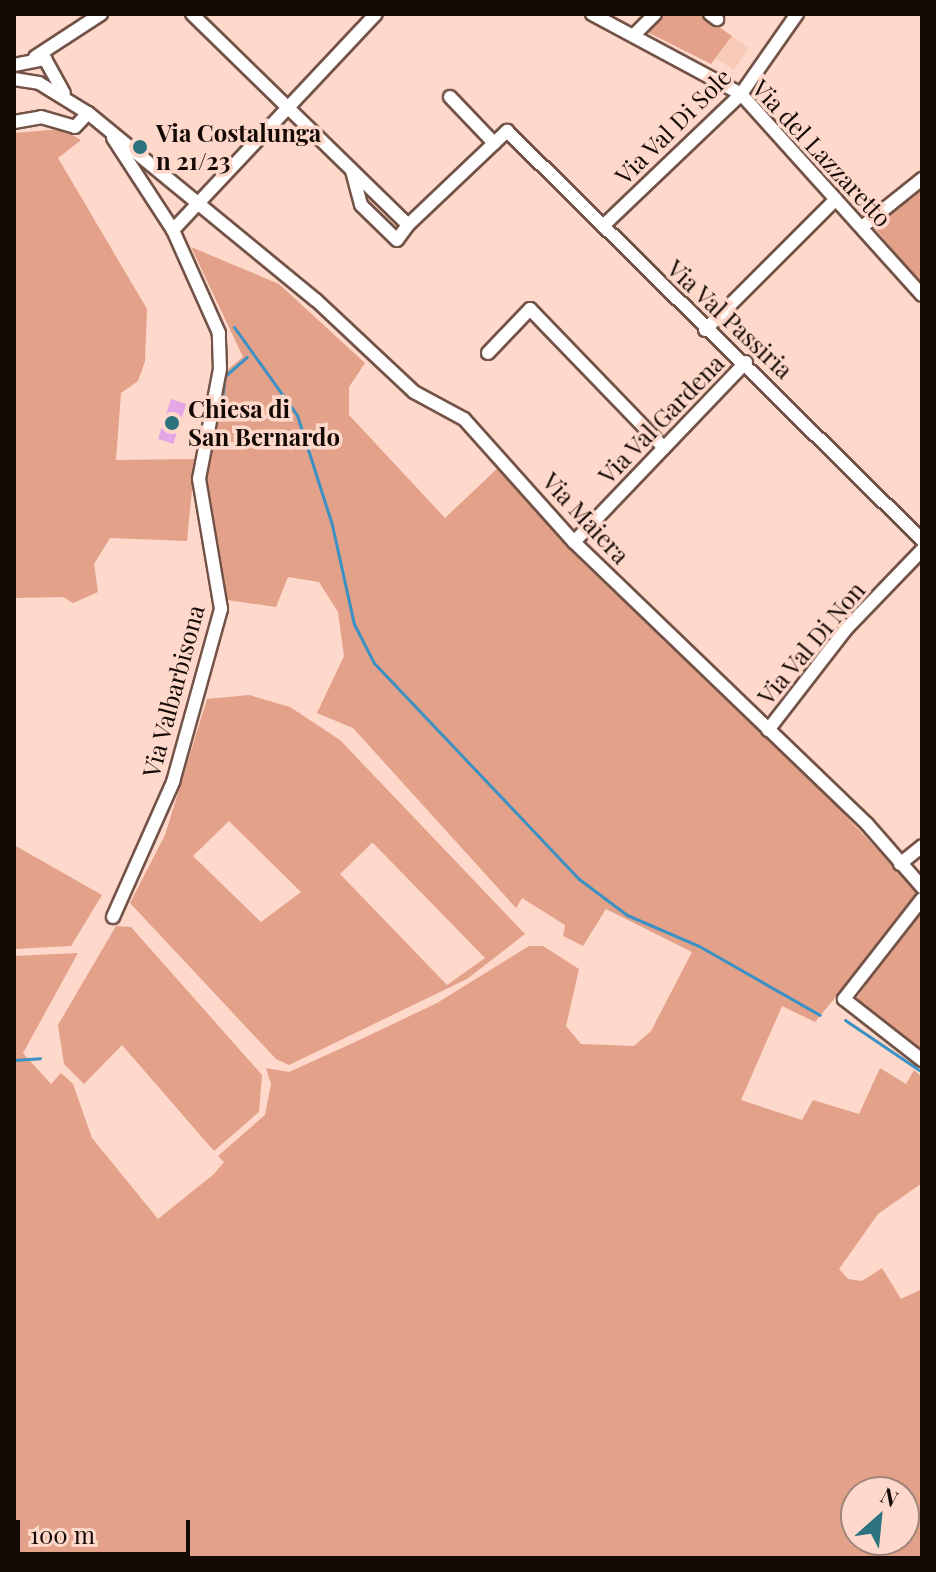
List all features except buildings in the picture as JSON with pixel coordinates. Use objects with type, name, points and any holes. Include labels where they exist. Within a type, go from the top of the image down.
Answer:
[{"type":"street","points":[[192,14],[408,225]]},
{"type":"street","points":[[107,128],[173,230],[285,107],[376,14]]},
{"type":"street","name":"Via del Lazzaretto","points":[[592,14],[635,34],[741,94],[922,295]]},
{"type":"street","points":[[635,34],[655,14]]},
{"type":"street","name":"Via Val Di Sole","points":[[603,226],[741,94],[797,14]]},
{"type":"street","points":[[25,61],[94,16]]},
{"type":"street","points":[[27,80],[49,68],[57,42]]},
{"type":"street","points":[[25,61],[49,68],[72,102]]},
{"type":"street","points":[[25,61],[27,80]]},
{"type":"street","points":[[27,80],[72,102]]},
{"type":"street","points":[[352,171],[361,205],[397,240],[408,225],[494,143],[450,97]]},
{"type":"street","name":"Via Maiera","points":[[72,102],[339,320],[414,392],[473,427],[574,542],[768,730],[922,887]]},
{"type":"street","points":[[14,122],[41,117],[75,127],[88,113]]},
{"type":"street","name":"Via Val Passiria","points":[[494,143],[507,131],[705,330],[746,362],[922,540]]},
{"type":"street","points":[[862,227],[922,179]]},
{"type":"street","name":"Via Val Gardena","points":[[705,330],[836,199]]},
{"type":"street","name":"Via Valbarbisona","points":[[113,917],[173,782],[221,609],[199,479],[220,369],[217,326],[173,230]]},
{"type":"street","points":[[488,353],[530,309],[664,448]]},
{"type":"street","name":"Via Val Gardena","points":[[574,542],[746,362]]},
{"type":"street","name":"Via Val Di Non","points":[[768,730],[846,629],[921,554]]},
{"type":"street","points":[[900,864],[922,846]]},
{"type":"street","points":[[922,899],[844,999],[922,1060]]},
{"type":"shaded area","points":[[664,14],[700,14],[732,36],[711,64],[647,32]]},
{"type":"shaded area","points":[[732,36],[749,48],[734,70],[717,58]]},
{"type":"shaded area","points":[[62,129],[81,140],[58,158],[147,309],[145,361],[138,381],[121,393],[116,460],[195,459],[187,541],[110,538],[94,564],[98,592],[73,603],[63,597],[14,598],[14,133]]},
{"type":"shaded area","points":[[922,186],[922,285],[872,225]]},
{"type":"shaded area","points":[[191,247],[279,284],[365,363],[349,387],[349,415],[445,518],[501,465],[583,563],[800,767],[920,895],[815,1022],[782,1006],[741,1100],[802,1120],[813,1100],[859,1114],[880,1068],[906,1084],[914,1070],[922,1077],[922,1183],[878,1214],[839,1269],[848,1279],[862,1281],[882,1268],[901,1299],[922,1289],[922,1558],[14,1558],[14,956],[78,953],[23,1053],[51,1084],[61,1073],[73,1084],[92,1138],[158,1219],[214,1174],[224,1162],[218,1156],[265,1115],[271,1084],[266,1068],[289,1072],[353,1043],[437,1003],[529,946],[543,946],[579,969],[566,1026],[581,1044],[634,1046],[651,1031],[692,952],[606,909],[583,946],[563,936],[565,925],[522,898],[516,908],[353,728],[317,713],[344,656],[338,612],[319,582],[288,577],[276,607],[227,600],[205,481],[225,372],[243,357]]},
{"type":"shaded area","points":[[249,695],[290,707],[340,740],[525,934],[467,979],[289,1065],[276,1059],[130,903],[165,835],[207,699]],"holes":[[[229,821],[301,892],[261,922],[193,856]],[[373,843],[485,958],[447,985],[340,874]]]},
{"type":"shaded area","points":[[14,845],[102,895],[71,946],[14,949]]},
{"type":"shaded area","points":[[922,906],[922,1053],[856,999]]},
{"type":"shaded area","points":[[116,926],[131,927],[262,1075],[259,1112],[214,1151],[122,1045],[84,1084],[64,1064],[58,1025]]},
{"type":"waterway","points":[[234,327],[297,415],[332,525],[354,624],[374,663],[579,879],[627,915],[699,946],[820,1015]]},
{"type":"waterway","points":[[222,399],[225,376],[247,357]]},
{"type":"waterway","points":[[845,1020],[922,1072]]},
{"type":"waterway","points":[[14,1060],[40,1058]]},
{"type":"place","name":"Via Costalunga n 21/23","points":[[140,147]]},
{"type":"place","name":"Chiesa di San Bernardo","points":[[172,423]]}]
